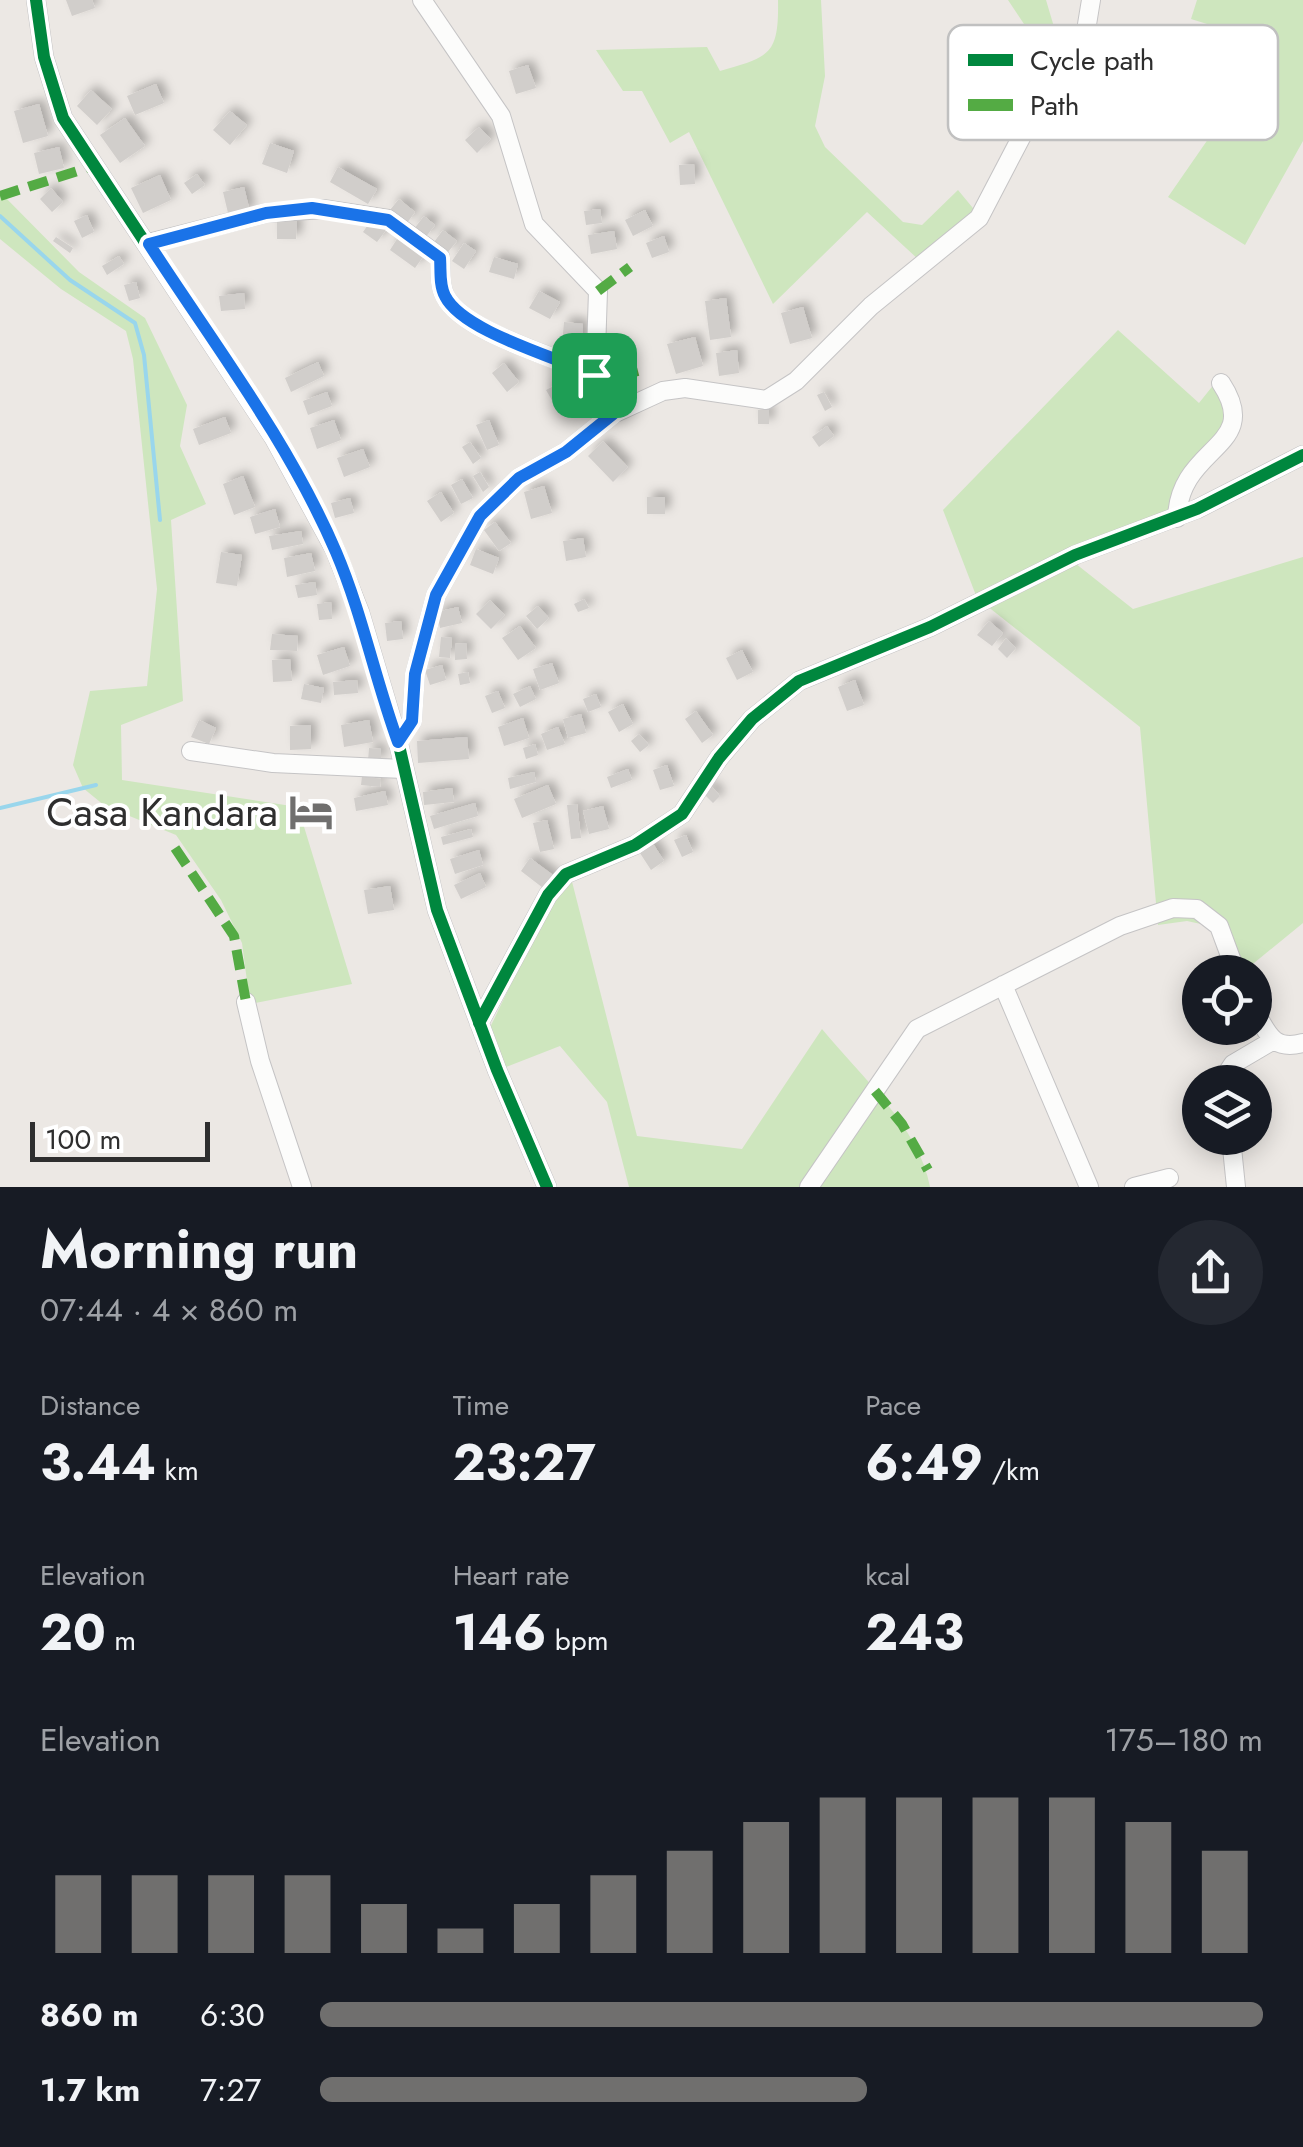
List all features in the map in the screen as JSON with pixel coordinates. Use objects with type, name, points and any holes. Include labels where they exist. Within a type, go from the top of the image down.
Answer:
[{"type":"street","points":[[36,0],[56,105],[274,438],[328,536],[360,613],[398,742],[437,910],[479,1023],[548,1187]]},
{"type":"street","points":[[422,0],[501,116],[534,224],[598,290],[594,375],[613,414]]},
{"type":"street","points":[[1087,25],[1091,0]]},
{"type":"street","points":[[398,742],[412,721],[415,674],[436,595],[480,516],[519,478],[566,452],[613,414],[664,390],[686,388],[766,400],[796,381],[870,306],[980,218],[1020,140]]},
{"type":"street","points":[[149,244],[266,213],[312,208],[388,220],[440,258],[442,286],[457,311],[492,332],[594,375]]},
{"type":"street","points":[[1177,518],[1178,493],[1191,470],[1231,434],[1234,425],[1235,406],[1221,383]]},
{"type":"street","points":[[479,1023],[542,906],[566,874],[635,845],[682,814],[718,758],[752,719],[799,681],[930,627],[1075,555],[1177,518],[1303,455]]},
{"type":"street","points":[[190,751],[274,763],[403,769]]},
{"type":"street","points":[[809,1187],[916,1029],[1120,926],[1162,910],[1186,907],[1207,914],[1219,926],[1230,955]]},
{"type":"street","points":[[1002,984],[1089,1187]]},
{"type":"street","points":[[246,1002],[260,1061],[302,1187]]},
{"type":"street","points":[[1272,1041],[1281,1046],[1303,1043]]},
{"type":"street","points":[[1232,1065],[1265,1045]]},
{"type":"street","points":[[1233,1155],[1236,1187]]},
{"type":"street","points":[[1134,1187],[1170,1178]]},
{"type":"green space","points":[[778,0],[821,0],[825,76],[815,126],[825,147],[903,222],[922,225],[958,190],[977,213],[919,260],[867,212],[773,304],[689,132],[670,143],[642,91],[623,91],[596,50],[707,47],[720,71],[750,62],[768,51],[776,32]]},
{"type":"green space","points":[[1008,0],[1046,0],[1053,25],[1024,24]]},
{"type":"green space","points":[[1197,0],[1303,0],[1303,141],[1245,245],[1168,197],[1207,140],[1278,140],[1278,25],[1210,25],[1191,19]]},
{"type":"green space","points":[[0,192],[79,272],[145,318],[187,405],[180,446],[206,504],[171,520],[183,701],[121,725],[122,780],[298,807],[352,984],[250,1004],[242,943],[221,900],[176,835],[105,806],[83,788],[73,765],[90,691],[147,686],[157,589],[133,359],[126,331],[61,289],[0,239]]},
{"type":"green space","points":[[1118,330],[1199,403],[1215,383],[1234,418],[1193,463],[1176,516],[1066,556],[1133,609],[1303,557],[1303,923],[1264,955],[1231,955],[1210,926],[1187,921],[1158,925],[1140,727],[977,598],[943,510]]},
{"type":"green space","points":[[568,866],[637,1136],[742,1149],[822,1029],[901,1123],[924,1165],[930,1187],[629,1187],[607,1102],[560,1046],[493,1072],[483,1042]]},
{"type":"building","points":[[66,0],[92,0],[95,8],[72,16]]},
{"type":"building","points":[[528,65],[536,88],[516,94],[509,71]]},
{"type":"building","points":[[156,84],[164,103],[135,115],[127,96]]},
{"type":"building","points":[[91,90],[112,109],[97,125],[77,106]]},
{"type":"building","points":[[39,104],[48,136],[23,143],[14,111]]},
{"type":"building","points":[[230,111],[247,125],[230,145],[213,130]]},
{"type":"building","points":[[125,118],[145,146],[120,163],[100,135]]},
{"type":"building","points":[[479,127],[491,139],[477,153],[465,140]]},
{"type":"building","points":[[270,143],[294,151],[287,173],[262,164]]},
{"type":"building","points":[[59,147],[64,168],[39,174],[34,153]]},
{"type":"building","points":[[694,164],[695,184],[680,185],[679,165]]},
{"type":"building","points":[[338,167],[377,189],[368,204],[330,182]]},
{"type":"building","points":[[197,174],[205,185],[192,194],[184,183]]},
{"type":"building","points":[[160,175],[171,200],[143,213],[131,188]]},
{"type":"building","points":[[244,187],[250,212],[229,217],[223,192]]},
{"type":"building","points":[[51,188],[63,202],[52,212],[40,199]]},
{"type":"building","points":[[399,199],[415,212],[407,223],[390,210]]},
{"type":"building","points":[[600,209],[602,223],[586,225],[584,211]]},
{"type":"building","points":[[645,210],[653,226],[633,236],[625,220]]},
{"type":"building","points":[[87,215],[94,232],[82,238],[74,221]]},
{"type":"building","points":[[424,216],[435,225],[425,238],[414,229]]},
{"type":"building","points":[[372,219],[386,230],[377,242],[363,232]]},
{"type":"building","points":[[277,221],[297,221],[296,239],[277,239]]},
{"type":"building","points":[[443,230],[457,241],[448,252],[434,242]]},
{"type":"building","points":[[614,231],[617,249],[591,254],[588,235]]},
{"type":"building","points":[[399,236],[425,254],[415,268],[390,250]]},
{"type":"building","points":[[664,236],[669,252],[652,258],[646,243]]},
{"type":"building","points":[[56,237],[73,248],[70,253],[53,241]]},
{"type":"building","points":[[464,243],[476,251],[464,269],[452,261]]},
{"type":"building","points":[[119,256],[124,264],[107,275],[102,266]]},
{"type":"building","points":[[494,257],[518,264],[514,279],[489,272]]},
{"type":"building","points":[[136,282],[140,298],[129,301],[124,285]]},
{"type":"building","points":[[539,291],[560,302],[550,319],[529,308]]},
{"type":"building","points":[[244,293],[245,309],[221,311],[219,296]]},
{"type":"building","points":[[726,298],[731,337],[710,340],[705,301]]},
{"type":"building","points":[[803,307],[812,338],[790,344],[781,313]]},
{"type":"building","points":[[564,322],[583,324],[582,346],[562,345]]},
{"type":"building","points":[[695,337],[703,366],[676,374],[667,344]]},
{"type":"building","points":[[737,350],[739,373],[719,376],[716,353]]},
{"type":"building","points":[[318,362],[324,376],[291,392],[285,378]]},
{"type":"building","points":[[504,363],[519,382],[507,392],[492,373]]},
{"type":"building","points":[[567,379],[574,392],[553,402],[546,390]]},
{"type":"building","points":[[327,392],[332,406],[308,415],[303,401]]},
{"type":"building","points":[[824,392],[832,407],[825,411],[817,395]]},
{"type":"building","points":[[758,410],[769,410],[769,424],[758,424]]},
{"type":"building","points":[[225,417],[231,433],[199,445],[193,429]]},
{"type":"building","points":[[334,420],[341,440],[317,449],[310,428]]},
{"type":"building","points":[[489,420],[499,445],[487,450],[476,425]]},
{"type":"building","points":[[827,426],[834,436],[819,447],[812,437]]},
{"type":"building","points":[[603,441],[628,467],[613,482],[588,456]]},
{"type":"building","points":[[470,442],[481,458],[473,464],[462,447]]},
{"type":"building","points":[[363,449],[370,467],[344,477],[337,458]]},
{"type":"building","points":[[480,472],[489,487],[483,492],[473,476]]},
{"type":"building","points":[[243,476],[255,507],[234,515],[223,484]]},
{"type":"building","points":[[462,479],[473,498],[461,504],[451,485]]},
{"type":"building","points":[[544,486],[552,513],[531,519],[524,492]]},
{"type":"building","points":[[441,492],[454,513],[441,522],[427,501]]},
{"type":"building","points":[[647,497],[665,497],[665,514],[647,514]]},
{"type":"building","points":[[350,498],[354,513],[335,518],[331,503]]},
{"type":"building","points":[[275,509],[280,527],[255,534],[250,517]]},
{"type":"building","points":[[495,522],[511,543],[499,551],[484,530]]},
{"type":"building","points":[[301,531],[303,544],[272,550],[269,536]]},
{"type":"building","points":[[583,538],[586,557],[566,561],[563,541]]},
{"type":"building","points":[[476,549],[499,558],[493,574],[470,565]]},
{"type":"building","points":[[221,552],[242,555],[237,586],[216,583]]},
{"type":"building","points":[[311,553],[315,571],[287,577],[284,558]]},
{"type":"building","points":[[315,582],[317,595],[298,598],[295,585]]},
{"type":"building","points":[[584,599],[589,608],[578,612],[574,604]]},
{"type":"building","points":[[490,600],[505,615],[491,629],[476,614]]},
{"type":"building","points":[[331,602],[332,619],[319,620],[317,604]]},
{"type":"building","points":[[538,606],[549,618],[537,629],[526,616]]},
{"type":"building","points":[[458,607],[462,623],[440,628],[437,612]]},
{"type":"building","points":[[401,621],[403,639],[387,641],[385,623]]},
{"type":"building","points":[[989,621],[1003,633],[992,646],[977,635]]},
{"type":"building","points":[[520,626],[536,648],[518,660],[502,638]]},
{"type":"building","points":[[272,634],[298,636],[297,651],[270,650]]},
{"type":"building","points":[[441,637],[452,638],[450,658],[439,657]]},
{"type":"building","points":[[1006,638],[1016,648],[1007,658],[998,649]]},
{"type":"building","points":[[466,643],[467,659],[455,660],[455,644]]},
{"type":"building","points":[[344,647],[350,666],[323,675],[317,655]]},
{"type":"building","points":[[742,650],[753,672],[737,680],[726,658]]},
{"type":"building","points":[[290,659],[292,681],[273,682],[272,660]]},
{"type":"building","points":[[552,663],[559,683],[540,690],[533,669]]},
{"type":"building","points":[[442,665],[446,680],[430,685],[425,670]]},
{"type":"building","points":[[468,672],[470,683],[460,685],[458,674]]},
{"type":"building","points":[[357,680],[358,693],[334,695],[333,682]]},
{"type":"building","points":[[855,680],[864,705],[847,711],[838,687]]},
{"type":"building","points":[[304,684],[324,688],[321,703],[301,699]]},
{"type":"building","points":[[530,686],[536,699],[520,707],[513,694]]},
{"type":"building","points":[[498,691],[505,708],[492,713],[485,696]]},
{"type":"building","points":[[596,694],[601,707],[588,712],[583,699]]},
{"type":"building","points":[[623,704],[633,724],[619,732],[608,712]]},
{"type":"building","points":[[696,711],[713,735],[702,743],[685,719]]},
{"type":"building","points":[[581,714],[586,733],[568,738],[563,719]]},
{"type":"building","points":[[523,718],[529,738],[504,746],[498,727]]},
{"type":"building","points":[[199,720],[216,728],[209,744],[191,737]]},
{"type":"building","points":[[369,720],[373,742],[344,747],[341,725]]},
{"type":"building","points":[[311,725],[311,749],[290,750],[290,726]]},
{"type":"building","points":[[558,727],[565,744],[547,750],[541,734]]},
{"type":"building","points":[[639,734],[649,745],[640,752],[631,741]]},
{"type":"building","points":[[467,737],[469,759],[418,763],[417,741]]},
{"type":"building","points":[[535,744],[538,755],[526,759],[523,748]]},
{"type":"building","points":[[369,748],[381,749],[381,762],[368,761]]},
{"type":"building","points":[[667,765],[674,786],[660,790],[653,770]]},
{"type":"building","points":[[628,769],[632,780],[611,788],[607,777]]},
{"type":"building","points":[[534,772],[536,782],[510,789],[508,778]]},
{"type":"building","points":[[362,776],[381,779],[380,787],[361,785]]},
{"type":"building","points":[[548,785],[556,804],[522,818],[514,799]]},
{"type":"building","points":[[710,785],[720,796],[713,803],[702,792]]},
{"type":"building","points":[[452,788],[454,802],[424,805],[423,792]]},
{"type":"building","points":[[385,791],[388,805],[356,811],[354,798]]},
{"type":"building","points":[[475,803],[478,816],[434,829],[430,816]]},
{"type":"building","points":[[577,804],[581,838],[571,839],[567,805]]},
{"type":"building","points":[[603,806],[609,829],[589,834],[583,811]]},
{"type":"building","points":[[547,820],[554,849],[540,852],[533,823]]},
{"type":"building","points":[[471,829],[473,837],[443,845],[441,837]]},
{"type":"building","points":[[686,835],[693,852],[682,857],[674,840]]},
{"type":"building","points":[[652,842],[664,861],[651,870],[638,850]]},
{"type":"building","points":[[479,850],[483,865],[455,874],[450,859]]},
{"type":"building","points":[[530,858],[557,878],[547,891],[521,871]]},
{"type":"building","points":[[480,873],[486,887],[461,899],[454,885]]},
{"type":"building","points":[[390,886],[394,910],[368,914],[364,890]]},
{"type":"waterway","points":[[0,216],[70,280],[135,323],[144,355],[160,520]]},
{"type":"waterway","points":[[0,808],[96,785]]},
{"type":"marked path","points":[[0,196],[96,165]]},
{"type":"marked path","points":[[598,291],[630,267]]},
{"type":"marked path","points":[[595,382],[638,371]]},
{"type":"marked path","points":[[175,848],[234,936],[246,1002]]},
{"type":"marked path","points":[[875,1091],[902,1124],[928,1170]]},
{"type":"cycle path","points":[[36,0],[44,57],[63,118],[274,438],[335,550],[360,613],[398,741],[437,910],[497,1070],[547,1187]]},
{"type":"cycle path","points":[[479,1023],[548,895],[566,874],[635,845],[682,814],[719,758],[752,719],[799,681],[930,627],[1075,555],[1197,509],[1303,455]]},
{"type":"place","name":"Casa Kandara","points":[[311,812]]},
{"type":"route","points":[[312,208],[388,220],[414,234],[440,258],[442,286],[457,311],[492,332],[594,375],[594,382],[613,414],[586,439],[519,478],[498,496],[480,516],[448,568],[423,632],[410,728],[398,742],[360,613],[313,506],[274,438],[149,244],[266,213],[312,208]]}]
